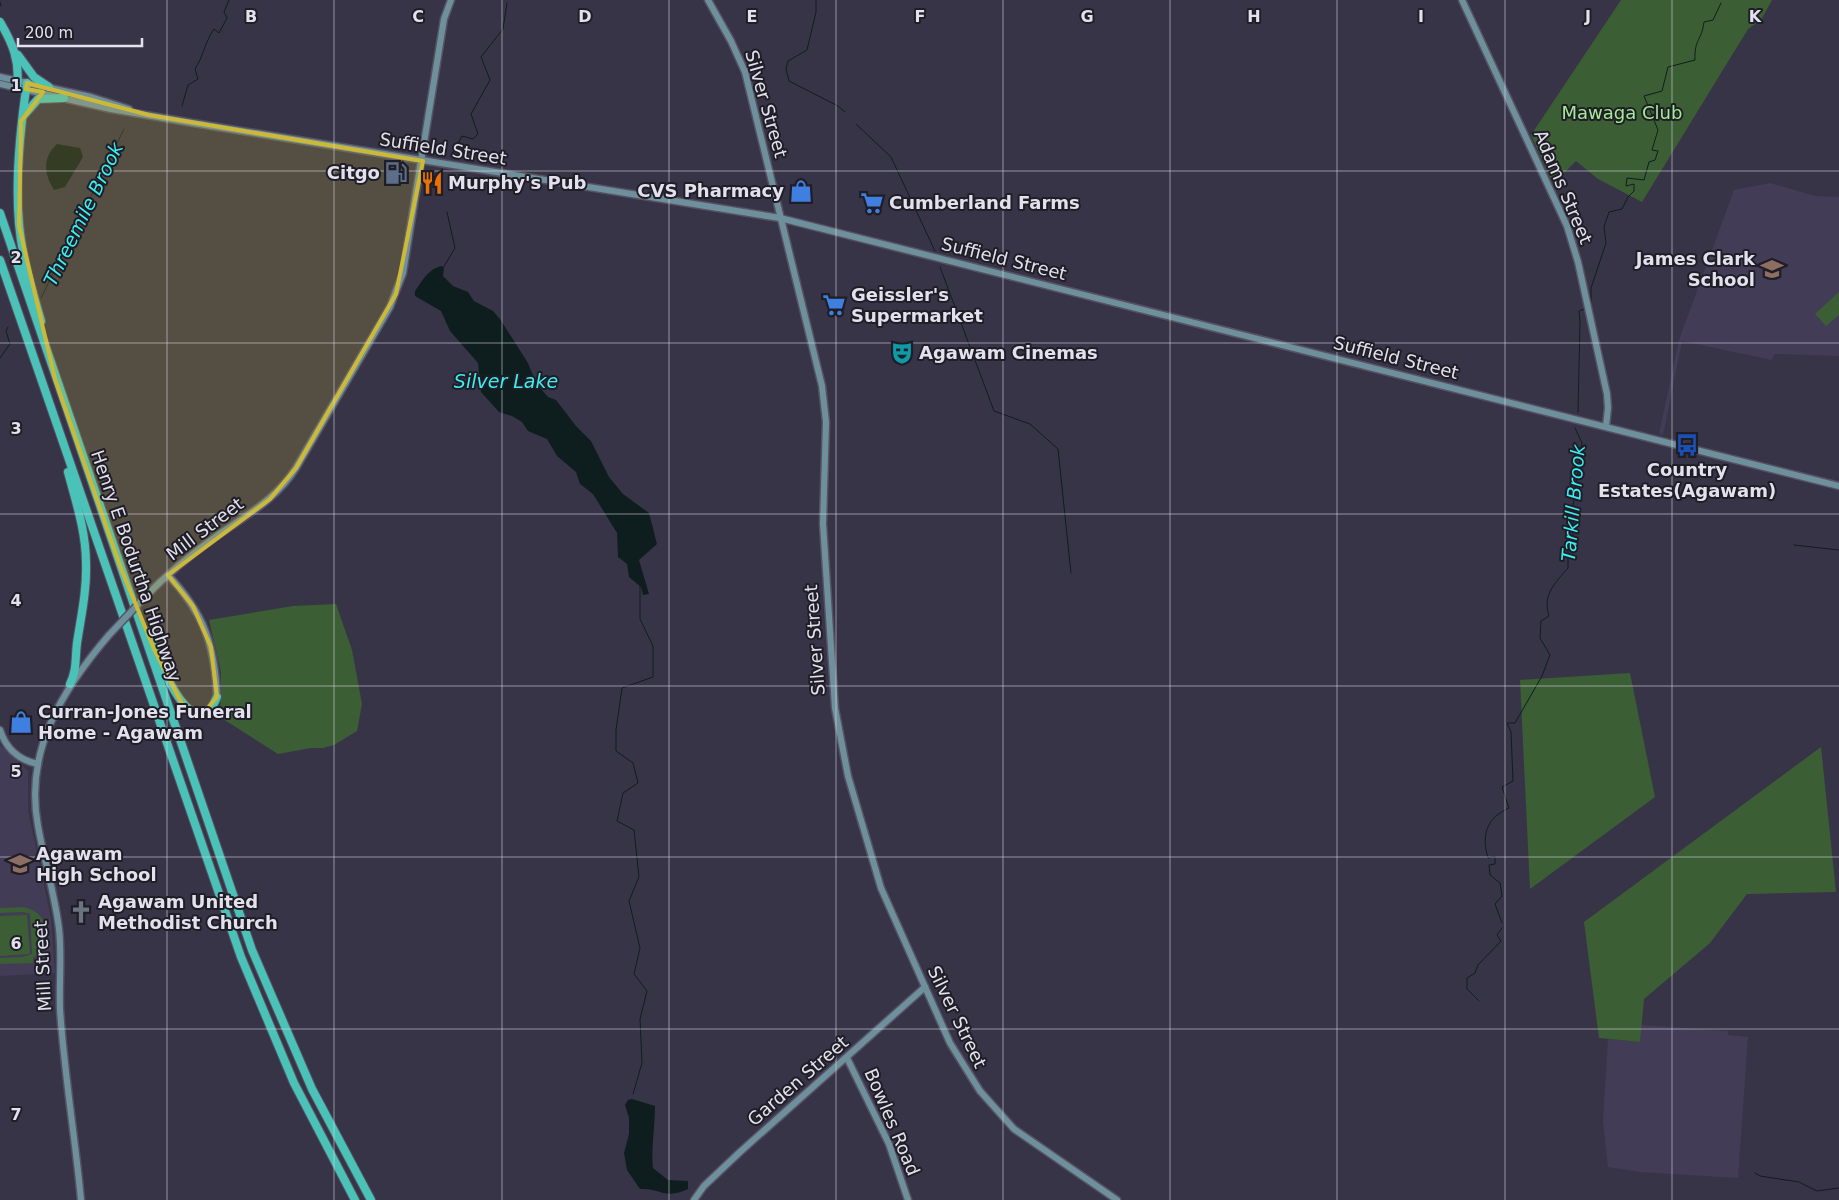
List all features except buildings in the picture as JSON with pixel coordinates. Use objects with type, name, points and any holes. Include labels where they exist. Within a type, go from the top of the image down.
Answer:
[{"type":"highway","points":[[0,22],[32,75],[49,87]]},
{"type":"highway","points":[[13,46],[19,65],[17,84]]},
{"type":"highway","points":[[27,86],[21,121],[17,189],[19,226],[55,379]]},
{"type":"highway","points":[[21,121],[27,110],[38,99],[64,98]]},
{"type":"highway","name":"Henry E Bodurtha Highway","points":[[0,213],[55,379],[258,964],[312,1089],[371,1200]]},
{"type":"highway","name":"Henry E Bodurtha Highway","points":[[0,260],[243,964],[300,1096],[355,1200]]},
{"type":"highway","points":[[0,271],[24,330]]},
{"type":"highway","points":[[52,410],[80,516],[86,553],[86,582],[77,647],[77,667],[70,684]]},
{"type":"highway","points":[[120,566],[156,654],[182,704],[191,712],[202,713],[211,708],[217,697]]},
{"type":"street","name":"Mill Street","points":[[81,1200],[60,1009],[59,928],[37,819],[35,784],[38,764],[50,721],[70,684],[109,635],[145,597],[168,575],[210,541],[270,499],[296,468],[396,294],[403,273],[423,162],[444,19],[451,0]]},
{"type":"street","name":"Silver Street","points":[[708,0],[732,41],[745,72],[824,399],[826,424],[824,534],[833,689],[841,747],[878,880],[954,1052],[989,1103],[1020,1134],[1117,1200]]},
{"type":"street","name":"Adams Street","points":[[1462,0],[1558,204],[1573,242],[1606,394],[1608,408],[1606,426]]},
{"type":"street","name":"Suffield Street","points":[[0,77],[64,98],[149,115],[423,162],[780,218],[1839,486]]},
{"type":"street","name":"Suffield Street","points":[[0,84],[17,84]]},
{"type":"street","name":"Suffield Street","points":[[27,86],[49,87],[112,103],[149,115]]},
{"type":"street","points":[[168,575],[189,599],[206,631],[215,662],[217,697]]},
{"type":"street","points":[[0,730],[5,744],[11,751],[26,761],[38,764]]},
{"type":"street","name":"Garden Street","points":[[694,1200],[740,1152],[925,988]]},
{"type":"street","name":"Bowles Road","points":[[847,1058],[889,1144],[908,1200]]},
{"type":"highlighted area","points":[[27,83],[149,115],[423,161],[396,294],[296,468],[270,499],[168,575],[193,606],[211,647],[217,697],[204,713],[193,713],[182,704],[154,649],[120,566],[55,379],[19,226],[21,121],[43,92],[26,89]]},
{"type":"shaded area","name":"James Clark School","points":[[1770,183],[1815,196],[1839,197],[1839,356],[1774,354],[1772,360],[1682,341],[1663,435],[1659,434],[1679,340],[1734,190]]},
{"type":"shaded area","name":"Agawam High School","points":[[0,745],[28,771],[28,811],[51,918],[55,973],[0,976]]},
{"type":"shaded area","points":[[1641,1025],[1728,1031],[1728,1035],[1748,1037],[1738,1178],[1640,1172],[1608,1167],[1603,1121],[1608,1039],[1639,1042]]},
{"type":"green space","name":"Mawaga Club","points":[[1621,0],[1772,0],[1761,20],[1748,29],[1642,202],[1598,179],[1576,161],[1553,184],[1531,135]]},
{"type":"green space","points":[[1839,292],[1839,315],[1826,326],[1815,314]]},
{"type":"green space","points":[[336,604],[352,650],[362,704],[357,731],[334,745],[278,754],[220,717],[221,672],[209,620],[293,606]]},
{"type":"green space","points":[[1630,673],[1655,797],[1530,889],[1520,680]]},
{"type":"green space","points":[[1821,747],[1836,892],[1747,894],[1710,943],[1644,999],[1640,1042],[1599,1038],[1584,922]]},
{"type":"green space","points":[[23,907],[39,915],[44,922],[47,929],[45,945],[33,958],[33,963],[0,964],[0,958],[22,957],[32,954],[30,914],[23,912],[0,913],[0,908]]},
{"type":"green space","points":[[27,915],[30,954],[0,956],[0,916]]},
{"type":"water","points":[[57,144],[80,148],[83,157],[65,187],[54,190],[48,178],[46,166],[52,149]]},
{"type":"water","name":"Silver Lake","points":[[442,266],[444,268],[443,276],[453,286],[468,292],[474,301],[493,311],[500,319],[528,363],[536,383],[548,397],[556,400],[576,426],[591,441],[609,477],[623,494],[649,513],[657,544],[639,560],[649,594],[643,595],[641,587],[629,577],[627,564],[618,557],[617,533],[593,494],[580,484],[576,472],[557,456],[547,439],[528,431],[522,422],[512,416],[499,412],[481,392],[478,363],[450,331],[441,311],[415,296],[415,291],[426,276],[433,269]]},
{"type":"water","points":[[632,1099],[655,1106],[652,1152],[653,1168],[668,1180],[688,1181],[688,1189],[668,1194],[640,1189],[627,1170],[624,1153],[629,1134],[629,1118],[625,1105],[628,1100]]},
{"type":"waterway","name":"Threemile Brook","points":[[182,106],[188,85],[198,79],[195,69],[211,34],[214,29],[219,33],[227,18],[224,12],[229,0]]},
{"type":"waterway","points":[[816,0],[816,12],[807,50],[788,61],[786,69],[789,81],[838,106],[845,112]]},
{"type":"waterway","points":[[0,2],[1,6]]},
{"type":"waterway","points":[[451,156],[462,136],[473,139],[478,134],[471,114],[490,80],[481,57],[503,29],[507,3]]},
{"type":"waterway","name":"Tarkill Brook","points":[[1591,303],[1591,288],[1606,243],[1604,227],[1609,212],[1622,209],[1628,197],[1634,191],[1634,184],[1626,186],[1627,178],[1644,180],[1649,162],[1655,160],[1658,151],[1652,150],[1658,130],[1644,96],[1662,91],[1668,67],[1695,60],[1697,43],[1702,33],[1704,22],[1713,20],[1721,3]]},
{"type":"waterway","points":[[856,124],[891,157],[935,251]]},
{"type":"waterway","name":"Threemile Brook","points":[[41,298],[124,129]]},
{"type":"waterway","points":[[443,268],[455,248],[447,212]]},
{"type":"waterway","points":[[940,267],[994,411],[1030,424],[1058,449],[1071,573]]},
{"type":"waterway","name":"Tarkill Brook","points":[[1578,412],[1579,311],[1584,309]]},
{"type":"waterway","name":"Threemile Brook","points":[[0,358],[10,344],[6,331],[8,327]]},
{"type":"waterway","name":"Tarkill Brook","points":[[1502,923],[1495,904],[1502,896],[1500,883],[1490,875],[1489,865],[1495,864],[1495,856],[1488,858],[1485,841],[1486,834],[1495,817],[1509,808],[1502,787],[1513,781],[1511,732],[1507,723],[1515,723],[1542,676],[1550,655],[1540,638],[1541,621],[1549,616],[1547,602],[1551,590],[1568,568],[1568,547],[1573,535],[1573,507],[1582,443],[1575,428]]},
{"type":"waterway","points":[[1794,545],[1839,550]]},
{"type":"waterway","points":[[633,1094],[642,1063],[640,1019],[647,991],[634,974],[640,948],[629,901],[639,877],[634,830],[617,821],[623,793],[638,783],[633,763],[616,751],[616,730],[622,688],[653,677],[653,646],[640,619],[640,586]]},
{"type":"waterway","name":"Tarkill Brook","points":[[1479,1001],[1467,989],[1467,978],[1475,973],[1478,965],[1501,941],[1497,935],[1502,928]]},
{"type":"waterway","points":[[1755,1173],[1760,1176],[1799,1182],[1817,1191],[1839,1188]]},
{"type":"place","name":"Citgo","points":[[396,173]]},
{"type":"place","name":"Murphy's Pub","points":[[432,183]]},
{"type":"place","name":"CVS Pharmacy","points":[[801,191]]},
{"type":"place","name":"Cumberland Farms","points":[[872,203]]},
{"type":"place","name":"James Clark School","points":[[1772,269]]},
{"type":"place","name":"Geissler's Supermarket","points":[[834,305]]},
{"type":"place","name":"Agawam Cinemas","points":[[902,353]]},
{"type":"place","name":"Country Estates(Agawam)","points":[[1687,445]]},
{"type":"place","name":"Curran-Jones Funeral Home - Agawam","points":[[21,722]]},
{"type":"place","name":"Agawam High School","points":[[20,864]]},
{"type":"place","name":"Agawam United Methodist Church","points":[[81,912]]}]
